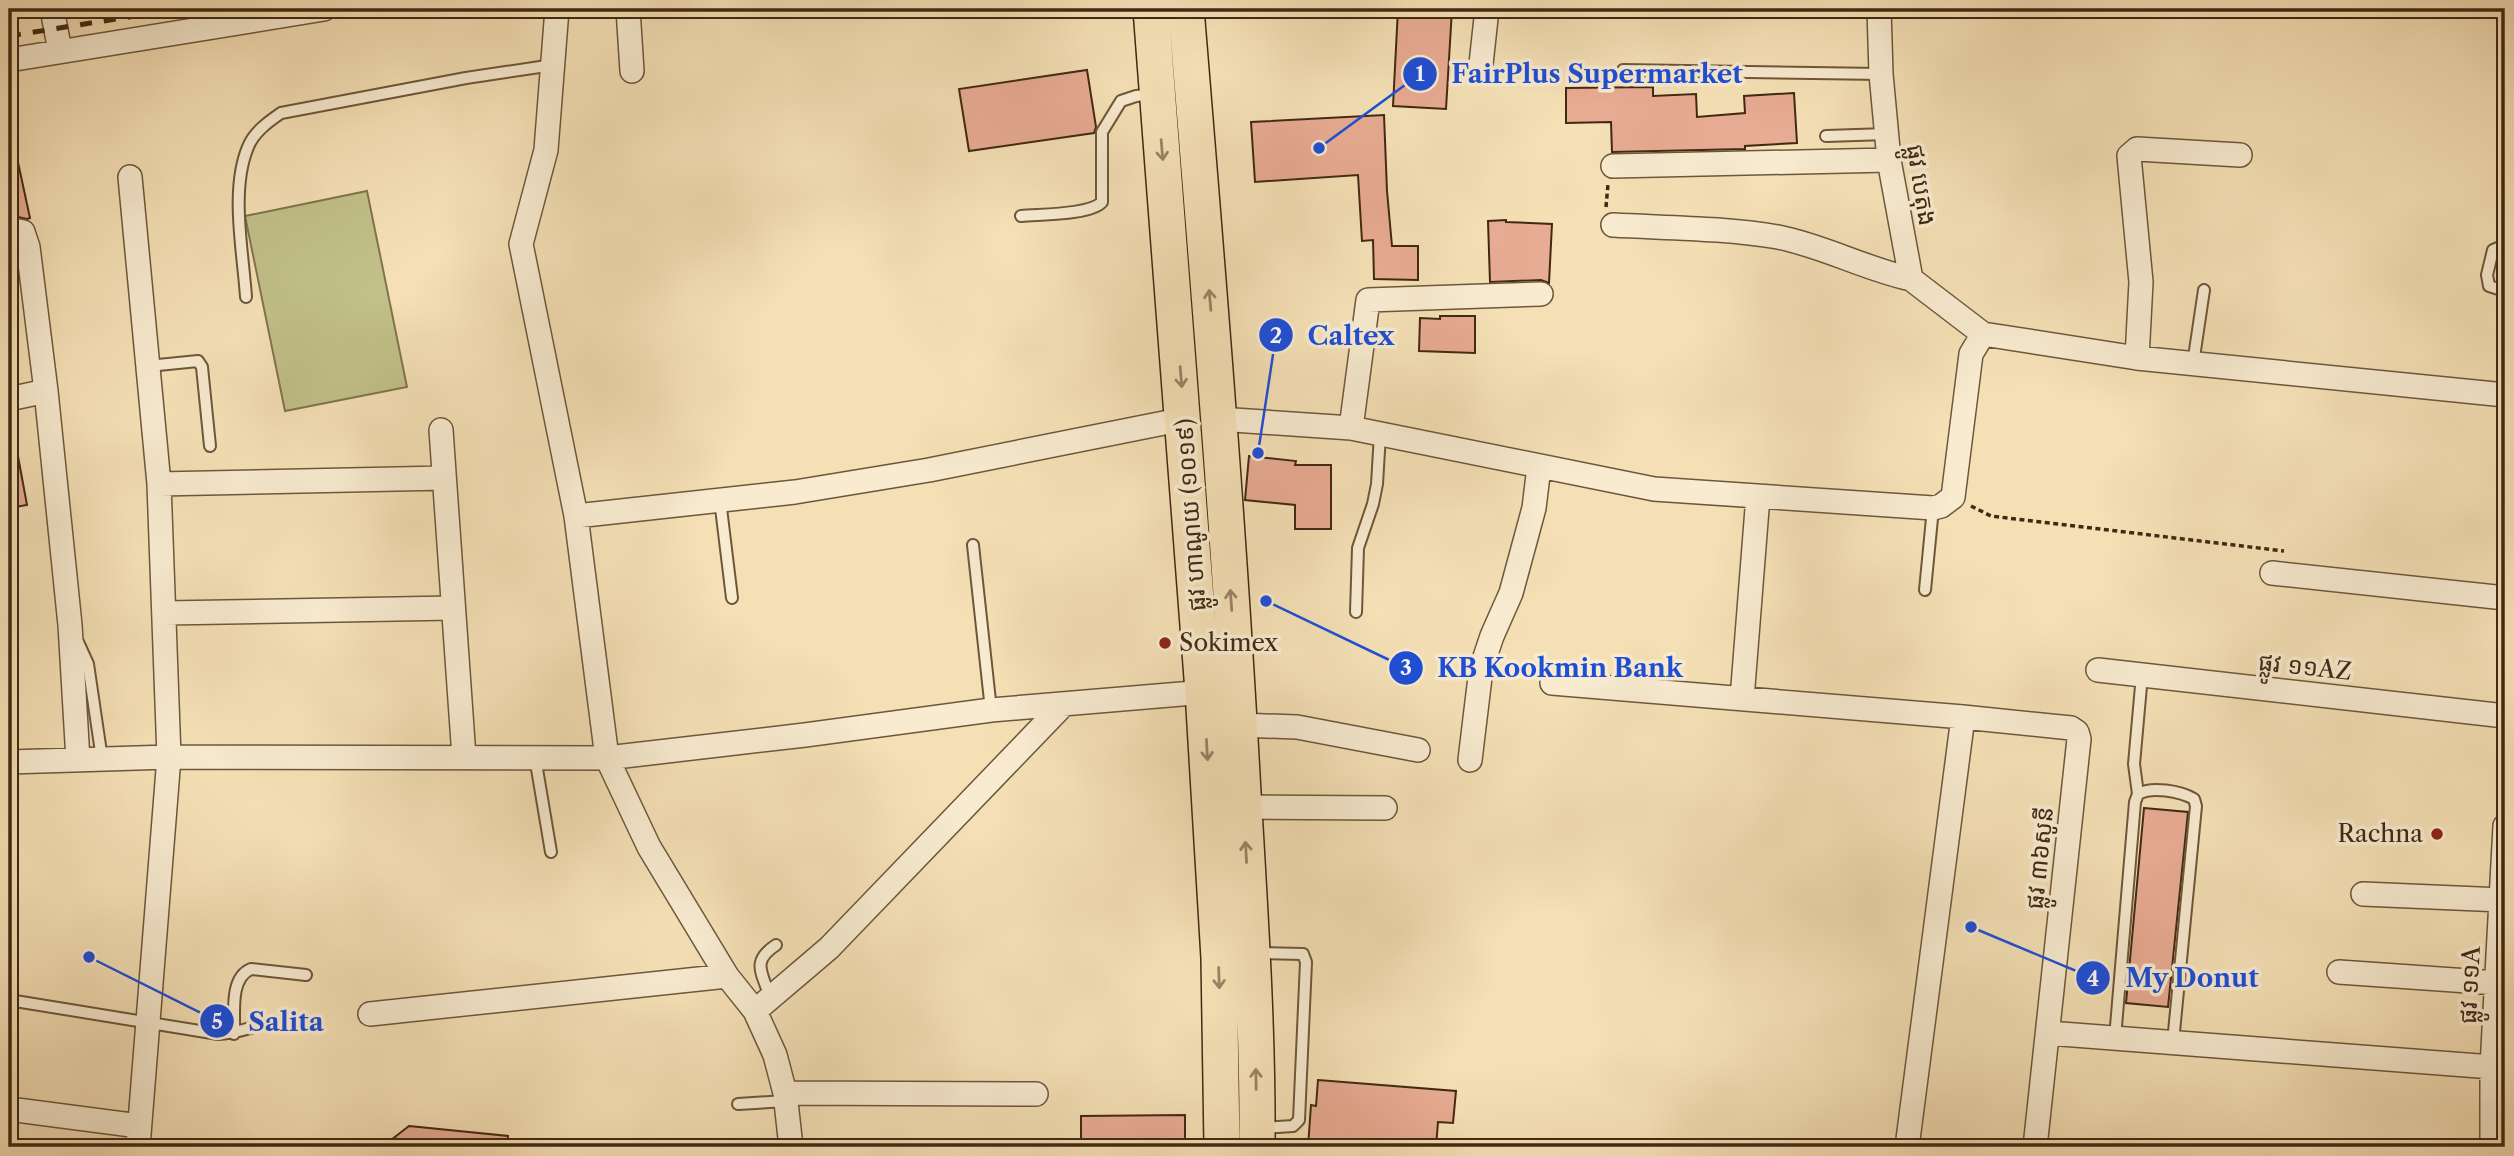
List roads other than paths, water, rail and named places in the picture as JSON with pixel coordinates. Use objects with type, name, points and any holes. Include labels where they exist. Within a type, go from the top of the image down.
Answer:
[{"type":"main road","name":"ផ្លូវ ហាណូយ (១០១៩)","points":[[1151,9],[1203,691],[1219,958],[1222,1147]]},
{"type":"main road","name":"ផ្លូវ ហាណូយ (១០១៩)","points":[[1186,9],[1219,419],[1237,691],[1252,953],[1257,1138]]},
{"type":"street","points":[[51,9],[60,51]]},
{"type":"street","points":[[9,60],[284,12],[324,9]]},
{"type":"street","points":[[557,9],[546,150],[521,244],[576,516],[607,758],[649,848],[727,976],[763,1005],[786,1097],[791,1147]]},
{"type":"street","points":[[628,9],[632,71]]},
{"type":"street","points":[[1481,64],[1487,9]]},
{"type":"street","name":"ផ្លូវ បេតុង","points":[[1879,9],[1881,74],[1889,160],[1911,279]]},
{"type":"street","points":[[2137,358],[2141,282],[2129,156],[2137,149],[2240,155]]},
{"type":"street","points":[[1613,166],[1889,160]]},
{"type":"street","points":[[9,1109],[138,1137],[169,757],[159,484],[130,177]]},
{"type":"street","points":[[1613,225],[1778,237],[1827,250],[1880,272],[1911,279],[1983,334],[2137,358],[2505,395]]},
{"type":"street","points":[[9,229],[23,232],[28,247],[70,625],[78,760]]},
{"type":"street","points":[[1352,428],[1368,300],[1541,294]]},
{"type":"street","points":[[1219,419],[1352,428],[1654,489],[1933,508],[1941,506],[1953,497],[1971,354],[1983,334]]},
{"type":"street","points":[[9,398],[46,391]]},
{"type":"street","points":[[576,516],[795,492],[929,470],[1184,419]]},
{"type":"street","points":[[441,430],[464,757]]},
{"type":"street","points":[[1470,760],[1481,669],[1511,593],[1534,508],[1539,467]]},
{"type":"street","points":[[159,484],[444,478]]},
{"type":"street","points":[[1742,699],[1758,496]]},
{"type":"street","points":[[2272,573],[2505,598]]},
{"type":"street","points":[[164,613],[453,608]]},
{"type":"street","name":"ផ្លូវ ១១AZ","points":[[2098,670],[2505,716]]},
{"type":"street","name":"ផ្លូវ ៣៦សូនី","points":[[1552,683],[1963,717],[2071,728],[2077,732],[2079,739],[2035,1147]]},
{"type":"street","points":[[9,762],[169,757],[607,758],[991,710],[1203,691],[1237,691]]},
{"type":"street","points":[[763,1005],[829,948],[1064,704]]},
{"type":"street","points":[[1907,1147],[1963,717]]},
{"type":"street","points":[[1239,725],[1297,727],[1418,750]]},
{"type":"street","points":[[1244,807],[1385,808]]},
{"type":"street","name":"ផ្លូវ ១១A","points":[[2492,1147],[2492,1067],[2502,943],[2505,826]]},
{"type":"street","points":[[2363,894],[2502,900]]},
{"type":"street","points":[[2339,972],[2497,983]]},
{"type":"street","points":[[370,1014],[727,976]]},
{"type":"street","points":[[2048,1033],[2492,1067]]},
{"type":"street","points":[[786,1097],[1036,1094]]},
{"type":"lane","points":[[246,296],[238,190],[248,146],[262,127],[281,113],[466,78],[553,65]]},
{"type":"lane","points":[[1623,70],[1881,74]]},
{"type":"lane","points":[[1021,216],[1083,210],[1100,205],[1102,132],[1121,101],[1158,93]]},
{"type":"lane","points":[[1826,136],[1887,134]]},
{"type":"lane","points":[[2505,245],[2493,250],[2487,275],[2489,286],[2505,291]]},
{"type":"lane","points":[[2193,363],[2204,290]]},
{"type":"lane","points":[[148,366],[198,361],[202,367],[209,446]]},
{"type":"lane","points":[[1356,612],[1358,548],[1377,484],[1380,434]]},
{"type":"lane","points":[[720,500],[732,598]]},
{"type":"lane","points":[[1925,590],[1933,508]]},
{"type":"lane","points":[[973,545],[991,710]]},
{"type":"lane","points":[[70,625],[88,664],[102,759]]},
{"type":"lane","points":[[2115,1038],[2135,802],[2138,794],[2134,764],[2142,675]]},
{"type":"lane","points":[[535,757],[551,852]]},
{"type":"lane","points":[[2138,794],[2146,790],[2186,794],[2194,799],[2196,807],[2173,1042]]},
{"type":"lane","points":[[763,1005],[760,962],[763,954],[776,945]]},
{"type":"lane","points":[[1252,953],[1303,954],[1306,962],[1298,1120],[1293,1126],[1257,1138]]},
{"type":"lane","points":[[234,1034],[237,982],[243,973],[251,969],[306,975]]},
{"type":"lane","points":[[9,1000],[218,1034],[234,1034],[270,1023],[300,1023]]},
{"type":"lane","points":[[738,1104],[786,1097]]},
{"type":"railway","points":[[9,36],[179,9]]},
{"type":"place","name":"FairPlus Supermarket","points":[[1319,148]]},
{"type":"place","name":"Caltex","points":[[1258,453]]},
{"type":"place","name":"KB Kookmin Bank","points":[[1266,601]]},
{"type":"place","name":"Sokimex","points":[[1165,643]]},
{"type":"place","name":"Rachna","points":[[2437,834]]},
{"type":"place","name":"My Donut","points":[[1971,927]]},
{"type":"place","name":"Salita","points":[[89,957]]}]
